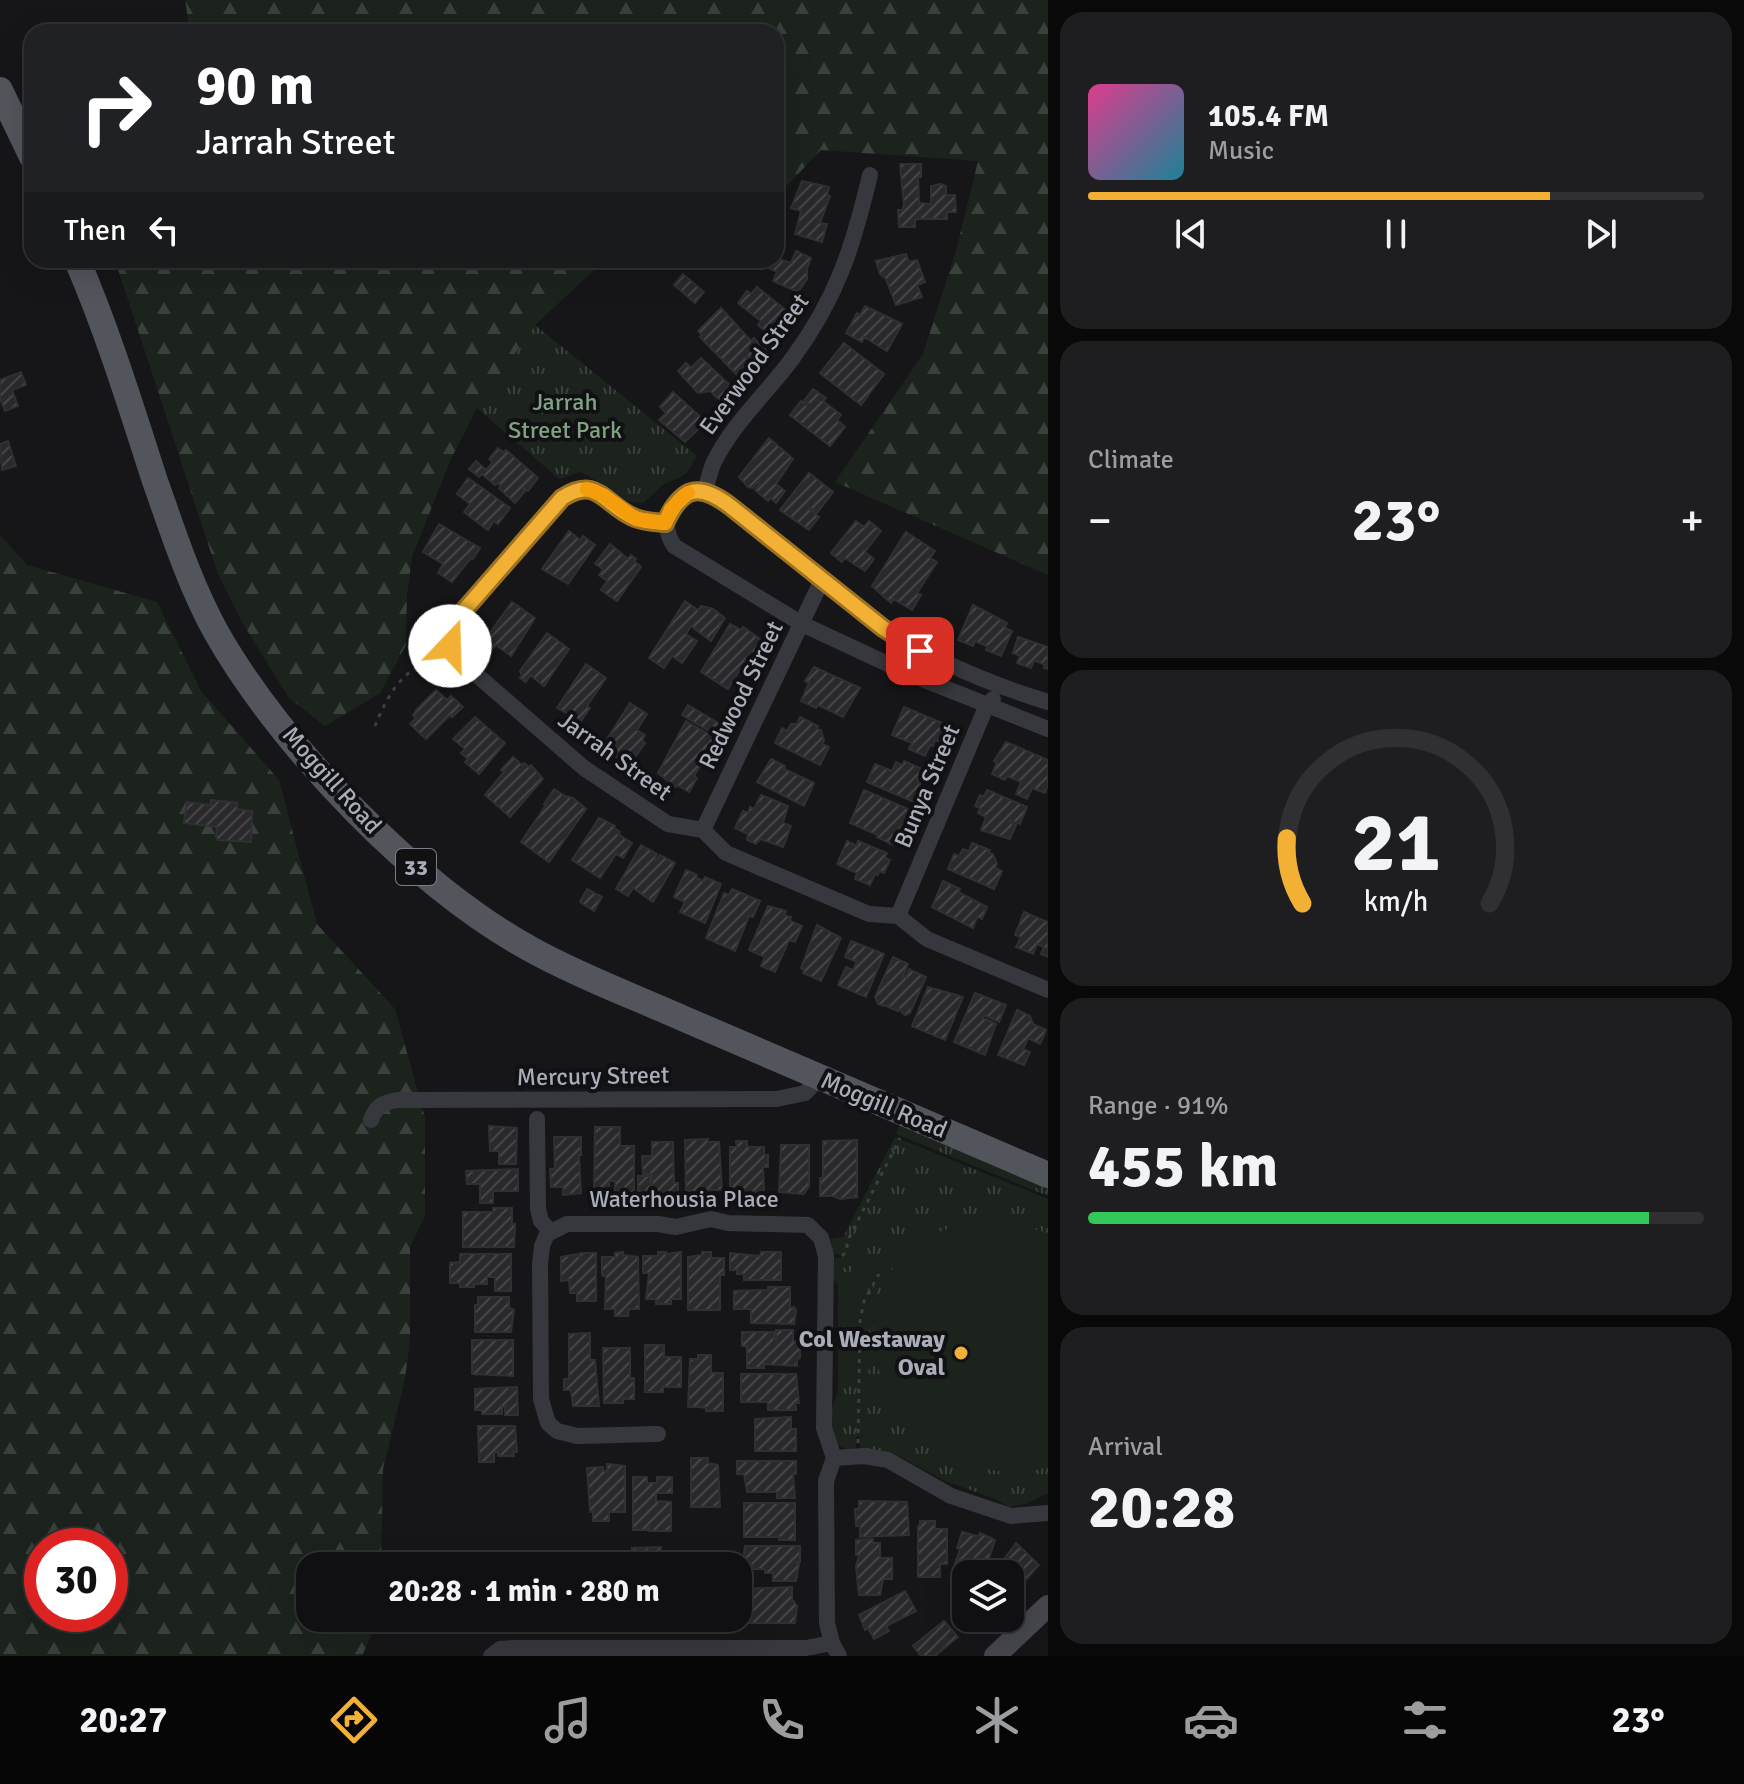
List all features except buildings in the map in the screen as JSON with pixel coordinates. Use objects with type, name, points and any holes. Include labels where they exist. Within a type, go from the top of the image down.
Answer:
[{"type":"main road","points":[[0,90],[24,140]]},
{"type":"main road","name":"Moggill Road","points":[[80,268],[102,322],[192,583],[216,632],[247,681],[320,770],[356,810],[436,885],[535,952],[1048,1175]]},
{"type":"street","name":"Everwood Street","points":[[705,491],[713,463],[727,441],[793,358],[836,289],[856,235],[870,175]]},
{"type":"street","points":[[455,656],[449,636],[452,625],[562,498],[583,488],[594,490],[636,519],[665,523]]},
{"type":"street","points":[[1048,702],[990,683],[904,642],[730,506],[705,491],[693,491],[681,497],[665,523],[666,534],[674,546],[802,624],[986,707],[1048,729]]},
{"type":"street","name":"Redwood Street","points":[[703,830],[822,580]]},
{"type":"street","name":"Jarrah Street","points":[[455,656],[584,768],[668,824],[703,830],[726,853],[869,914],[898,916],[927,939],[1048,990]]},
{"type":"street","name":"Bunya Street","points":[[898,916],[989,700],[1016,692]]},
{"type":"street","name":"Mercury Street","points":[[371,1120],[375,1109],[382,1103],[397,1100],[777,1099],[805,1093],[819,1078]]},
{"type":"street","points":[[537,1119],[538,1209],[541,1221],[550,1231],[542,1246],[540,1264],[541,1399],[548,1423],[557,1431],[577,1436],[658,1434]]},
{"type":"street","name":"Waterhousia Place","points":[[550,1231],[567,1224],[589,1223],[684,1227],[711,1219],[728,1223],[789,1223],[808,1225],[814,1229],[821,1238],[826,1256]]},
{"type":"street","points":[[491,1656],[500,1649],[512,1648],[836,1649],[827,1623],[826,1481],[834,1458],[824,1428],[826,1256]]},
{"type":"street","points":[[834,1458],[864,1456],[888,1460],[951,1496],[1011,1516],[1048,1513]]},
{"type":"street","points":[[995,1656],[1048,1606]]},
{"type":"path","points":[[375,726],[395,688],[415,669],[455,656]]},
{"type":"path","points":[[826,1256],[842,1256],[846,1252],[848,1240],[900,1138]]},
{"type":"path","points":[[858,1450],[860,1321],[864,1301],[879,1274]]},
{"type":"green space","points":[[185,0],[1048,0],[1048,575],[835,482],[923,354],[956,251],[978,161],[821,150],[784,189],[784,24],[189,24]]},
{"type":"green space","points":[[118,268],[596,268],[535,325],[477,408],[451,459],[412,557],[407,594],[406,645],[380,693],[325,726],[289,698],[242,622],[218,574]]},
{"type":"green space","name":"Jarrah Street Park","points":[[535,325],[697,456],[686,474],[664,484],[643,503],[626,500],[580,472],[559,479],[477,408]]},
{"type":"green space","points":[[0,535],[27,565],[157,602],[201,691],[279,780],[317,924],[395,1009],[425,1118],[425,1216],[410,1247],[410,1338],[405,1379],[383,1469],[381,1552],[296,1552],[296,1632],[373,1632],[362,1656],[0,1656]]},
{"type":"green space","points":[[900,1124],[1048,1187],[1048,1196],[896,1134]]},
{"type":"green space","points":[[895,1137],[1048,1199],[1048,1493],[1025,1504],[1009,1507],[943,1480],[892,1452],[861,1450],[859,1436],[855,1451],[845,1449],[833,1437],[832,1411],[838,1393],[838,1287],[833,1277],[832,1259],[842,1255],[832,1253],[830,1239],[843,1237]]},
{"type":"green space","name":"Col Westaway Oval","points":[[981,1222],[1016,1224],[1048,1233],[1048,1467],[1023,1472],[999,1471],[953,1456],[916,1430],[891,1398],[877,1361],[874,1323],[882,1287],[903,1256],[936,1233]]},
{"type":"green space","points":[[849,1248],[878,1273],[866,1292],[860,1312],[856,1385],[842,1389],[842,1272],[853,1272],[853,1262],[842,1262],[842,1257]]},
{"type":"green space","points":[[880,1275],[883,1276],[869,1320],[870,1364],[859,1383],[864,1315]]},
{"type":"slow traffic","points":[[587,489],[603,495],[636,519],[665,523],[671,509],[688,493]]},
{"type":"place","name":"Col Westaway Oval","points":[[961,1353]]},
{"type":"route","points":[[450,646],[452,625],[460,615],[562,498],[583,488],[603,495],[636,519],[665,523],[681,497],[693,491],[705,491],[718,497],[883,628],[920,651]]}]
